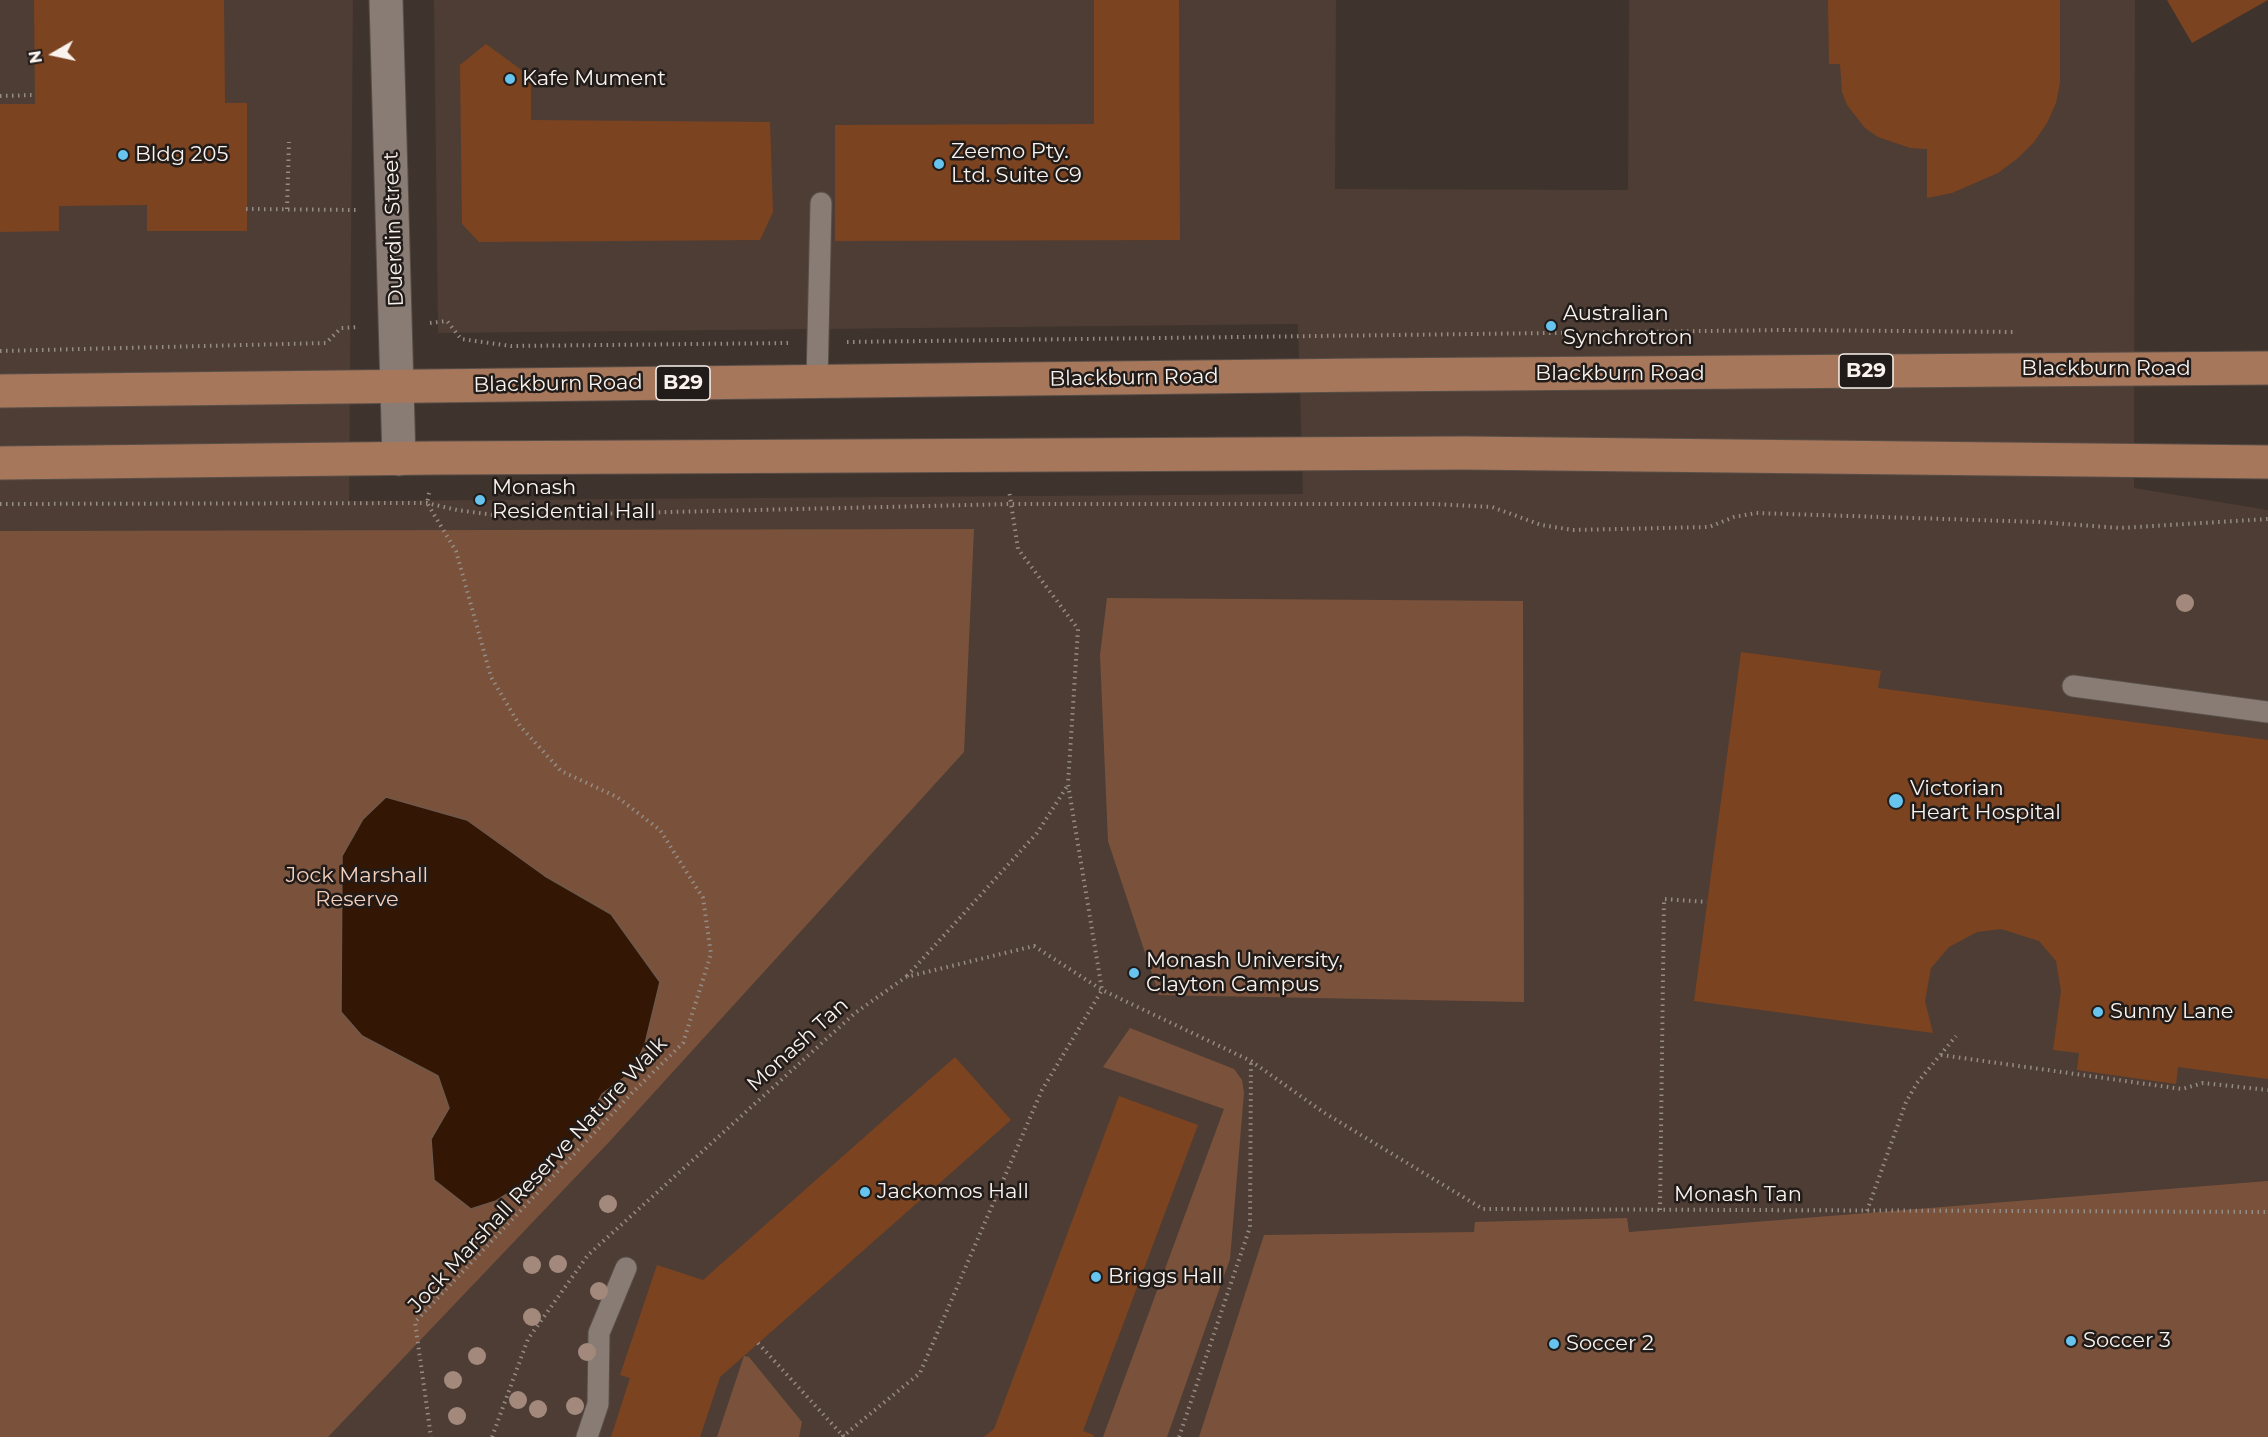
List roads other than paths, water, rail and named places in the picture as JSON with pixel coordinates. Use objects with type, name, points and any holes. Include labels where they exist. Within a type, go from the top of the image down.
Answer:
[{"type":"main road","name":"Blackburn Road","points":[[0,391],[2268,368]]},
{"type":"main road","points":[[0,463],[1464,453],[2268,462]]},
{"type":"street","name":"Duerdin Street","points":[[386,0],[399,459]]},
{"type":"lane","points":[[817,382],[821,203]]},
{"type":"lane","points":[[2073,686],[2268,712]]},
{"type":"lane","points":[[587,1437],[598,1404],[599,1333],[626,1268]]},
{"type":"place","name":"Kafe Mument","points":[[510,79]]},
{"type":"place","name":"Bldg 205","points":[[123,155]]},
{"type":"place","name":"Zeemo Pty. Ltd. Suite C9","points":[[939,164]]},
{"type":"place","name":"Australian Synchrotron","points":[[1551,326]]},
{"type":"place","name":"Monash Residential Hall","points":[[480,500]]},
{"type":"place","name":"Victorian Heart Hospital","points":[[1896,801]]},
{"type":"place","name":"Monash University, Clayton Campus","points":[[1134,973]]},
{"type":"place","name":"Sunny Lane","points":[[2098,1012]]},
{"type":"place","name":"Jackomos Hall","points":[[865,1192]]},
{"type":"place","name":"Briggs Hall","points":[[1096,1277]]},
{"type":"place","name":"Soccer 3","points":[[2071,1341]]},
{"type":"place","name":"Soccer 2","points":[[1554,1344]]},
{"type":"park label","name":"Jock Marshall Reserve","points":[[357,888]]}]
